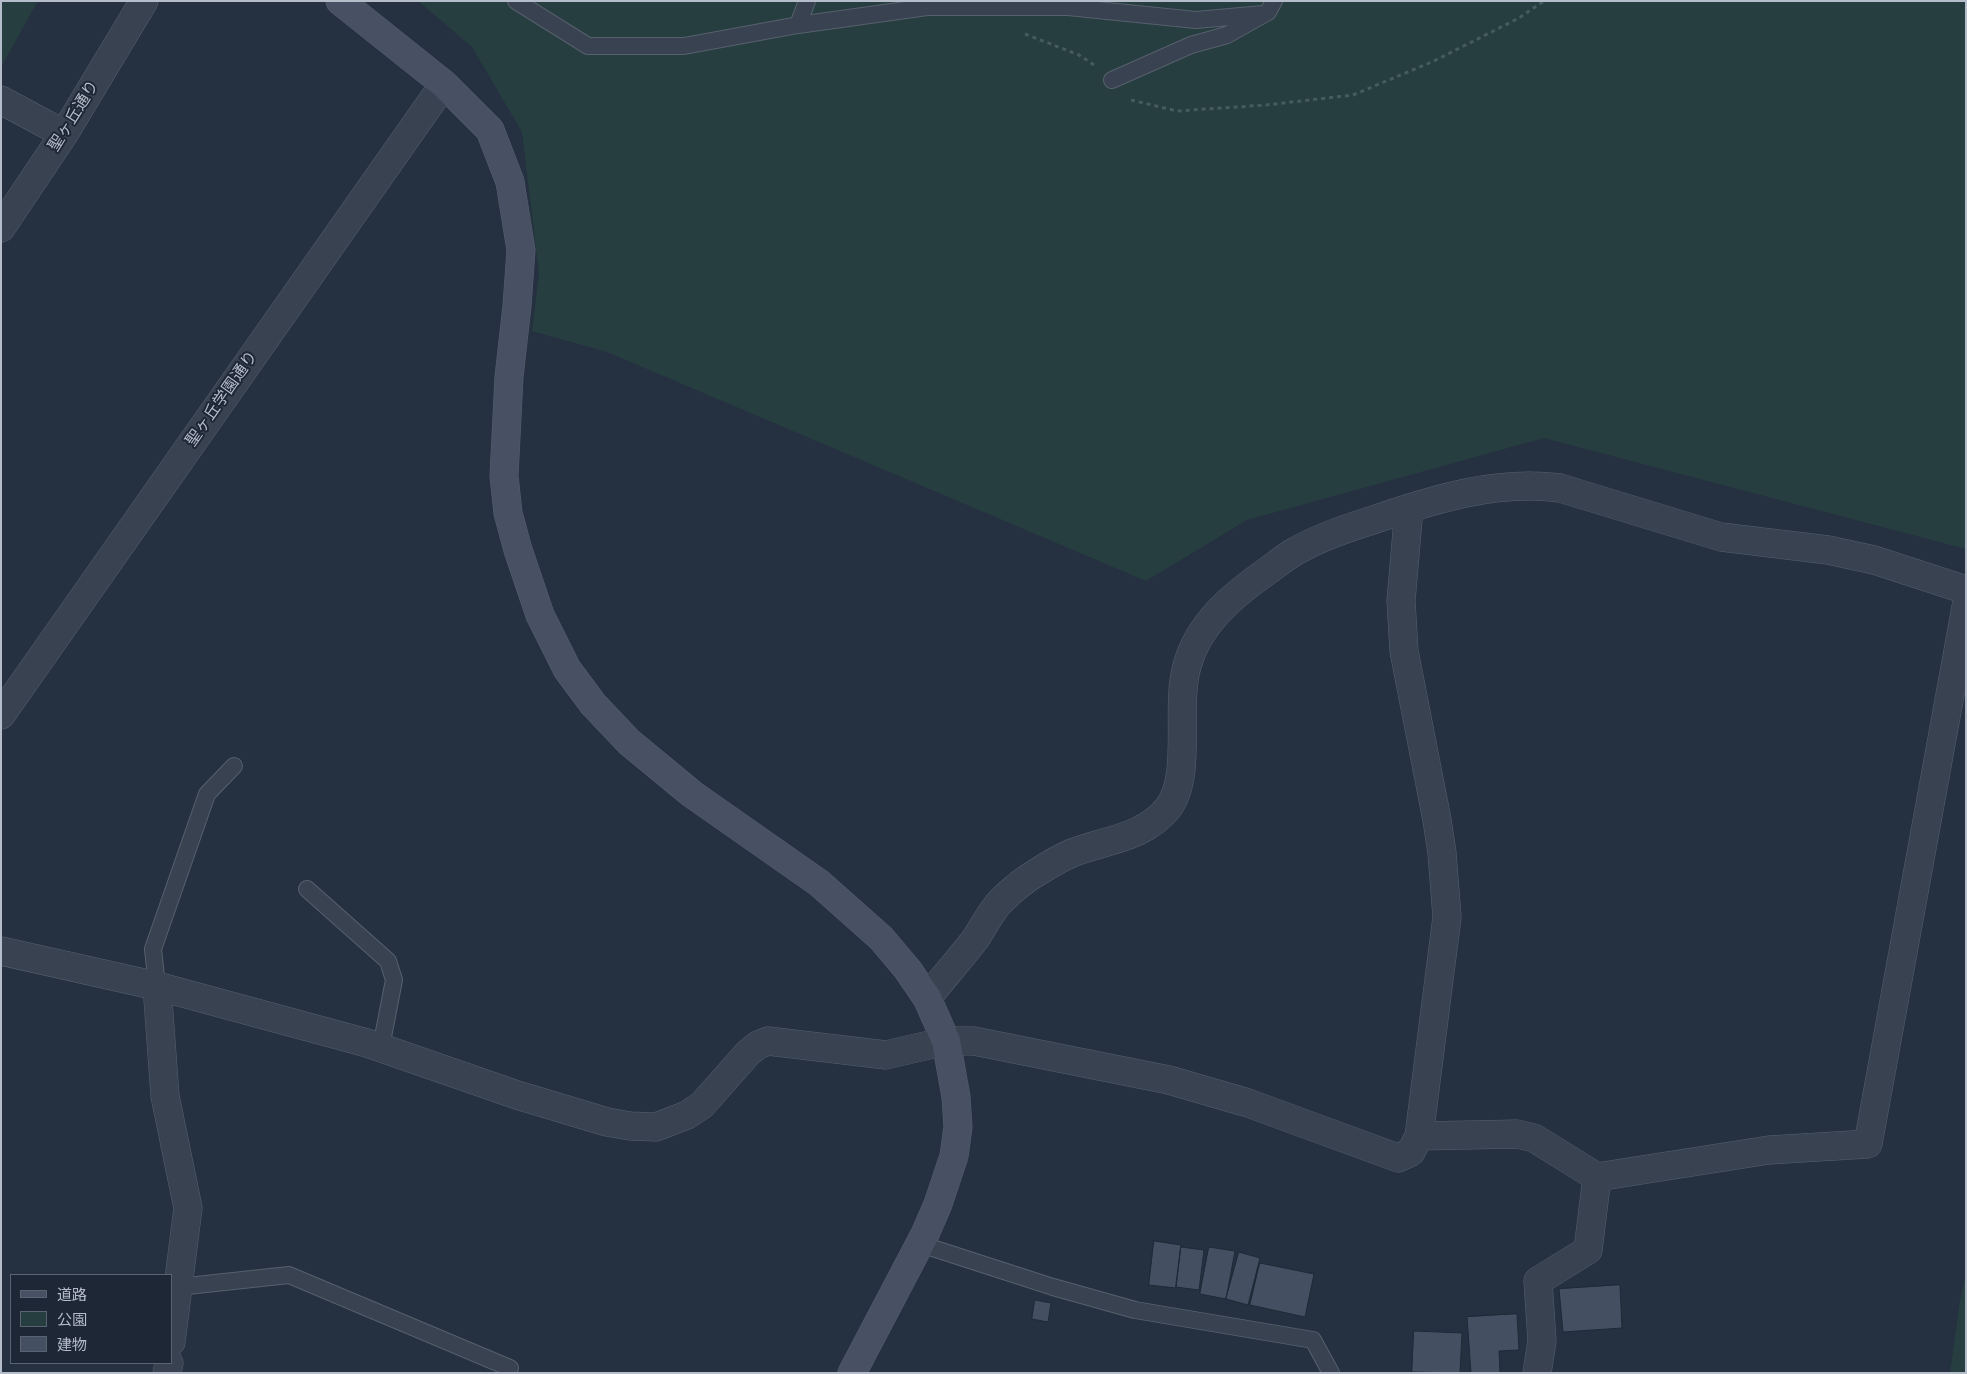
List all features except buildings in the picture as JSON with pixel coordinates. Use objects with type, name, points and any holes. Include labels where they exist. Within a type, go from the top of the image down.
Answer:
[{"type":"main road","points":[[340,1],[444,84],[490,130],[510,182],[521,250],[508,397],[504,476],[508,513],[518,550],[540,615],[567,669],[593,704],[629,742],[692,794],[819,883],[880,938],[908,970],[927,998],[946,1041],[956,1097],[954,1156],[938,1204],[920,1244],[852,1373]]},
{"type":"street","name":"聖ヶ丘通り","points":[[1,228],[64,134],[144,1]]},
{"type":"street","name":"聖ヶ丘学園通り","points":[[1,714],[444,84]]},
{"type":"street","points":[[1,100],[64,134]]},
{"type":"street","points":[[927,998],[975,938],[1000,901],[1028,879],[1072,854],[1121,838],[1151,824],[1169,807],[1178,789],[1182,746],[1182,701],[1186,668],[1193,648],[1202,631],[1222,608],[1247,586],[1295,551],[1340,530],[1409,508],[1481,489],[1538,485],[1560,488],[1721,537],[1837,552],[1874,560],[1966,590]]},
{"type":"street","points":[[1,951],[157,986],[381,1048],[517,1095],[607,1122],[630,1126],[656,1127],[687,1115],[702,1105],[748,1053],[758,1045],[768,1041],[886,1055],[946,1041],[974,1041],[1169,1080],[1248,1103],[1398,1158],[1411,1152],[1420,1136],[1447,917],[1442,853],[1437,820],[1404,651],[1401,601],[1409,508]]},
{"type":"street","points":[[1420,1136],[1517,1134],[1526,1136],[1534,1138],[1597,1178],[1769,1150],[1868,1144],[1966,607]]},
{"type":"street","points":[[157,986],[165,1096],[188,1208],[172,1334]]},
{"type":"street","points":[[1537,1373],[1542,1341],[1538,1281],[1588,1250],[1597,1178]]},
{"type":"lane","points":[[516,1],[588,46],[684,46],[798,25],[927,7],[1068,7],[1196,20],[1263,14]]},
{"type":"lane","points":[[798,25],[807,1]]},
{"type":"lane","points":[[1112,80],[1191,45],[1227,35],[1268,12],[1274,1]]},
{"type":"lane","points":[[157,986],[153,949],[207,794],[234,766]]},
{"type":"lane","points":[[307,889],[388,961],[394,980],[381,1048]]},
{"type":"lane","points":[[920,1244],[1052,1287],[1135,1310],[1313,1340],[1331,1373]]},
{"type":"lane","points":[[178,1287],[289,1275],[510,1368]]},
{"type":"path","points":[[1023,33],[1079,55],[1123,89],[1130,100],[1177,111],[1266,105],[1353,94],[1434,61],[1519,18],[1544,1]]},
{"type":"green space","points":[[1,1],[38,1],[1,67]]},
{"type":"green space","points":[[418,1],[1966,1],[1966,549],[1544,438],[1247,520],[1146,581],[607,352],[532,331],[539,273],[522,132],[472,47]]},
{"type":"green space","points":[[1966,1273],[1966,1373],[1950,1373],[1960,1300]]}]
